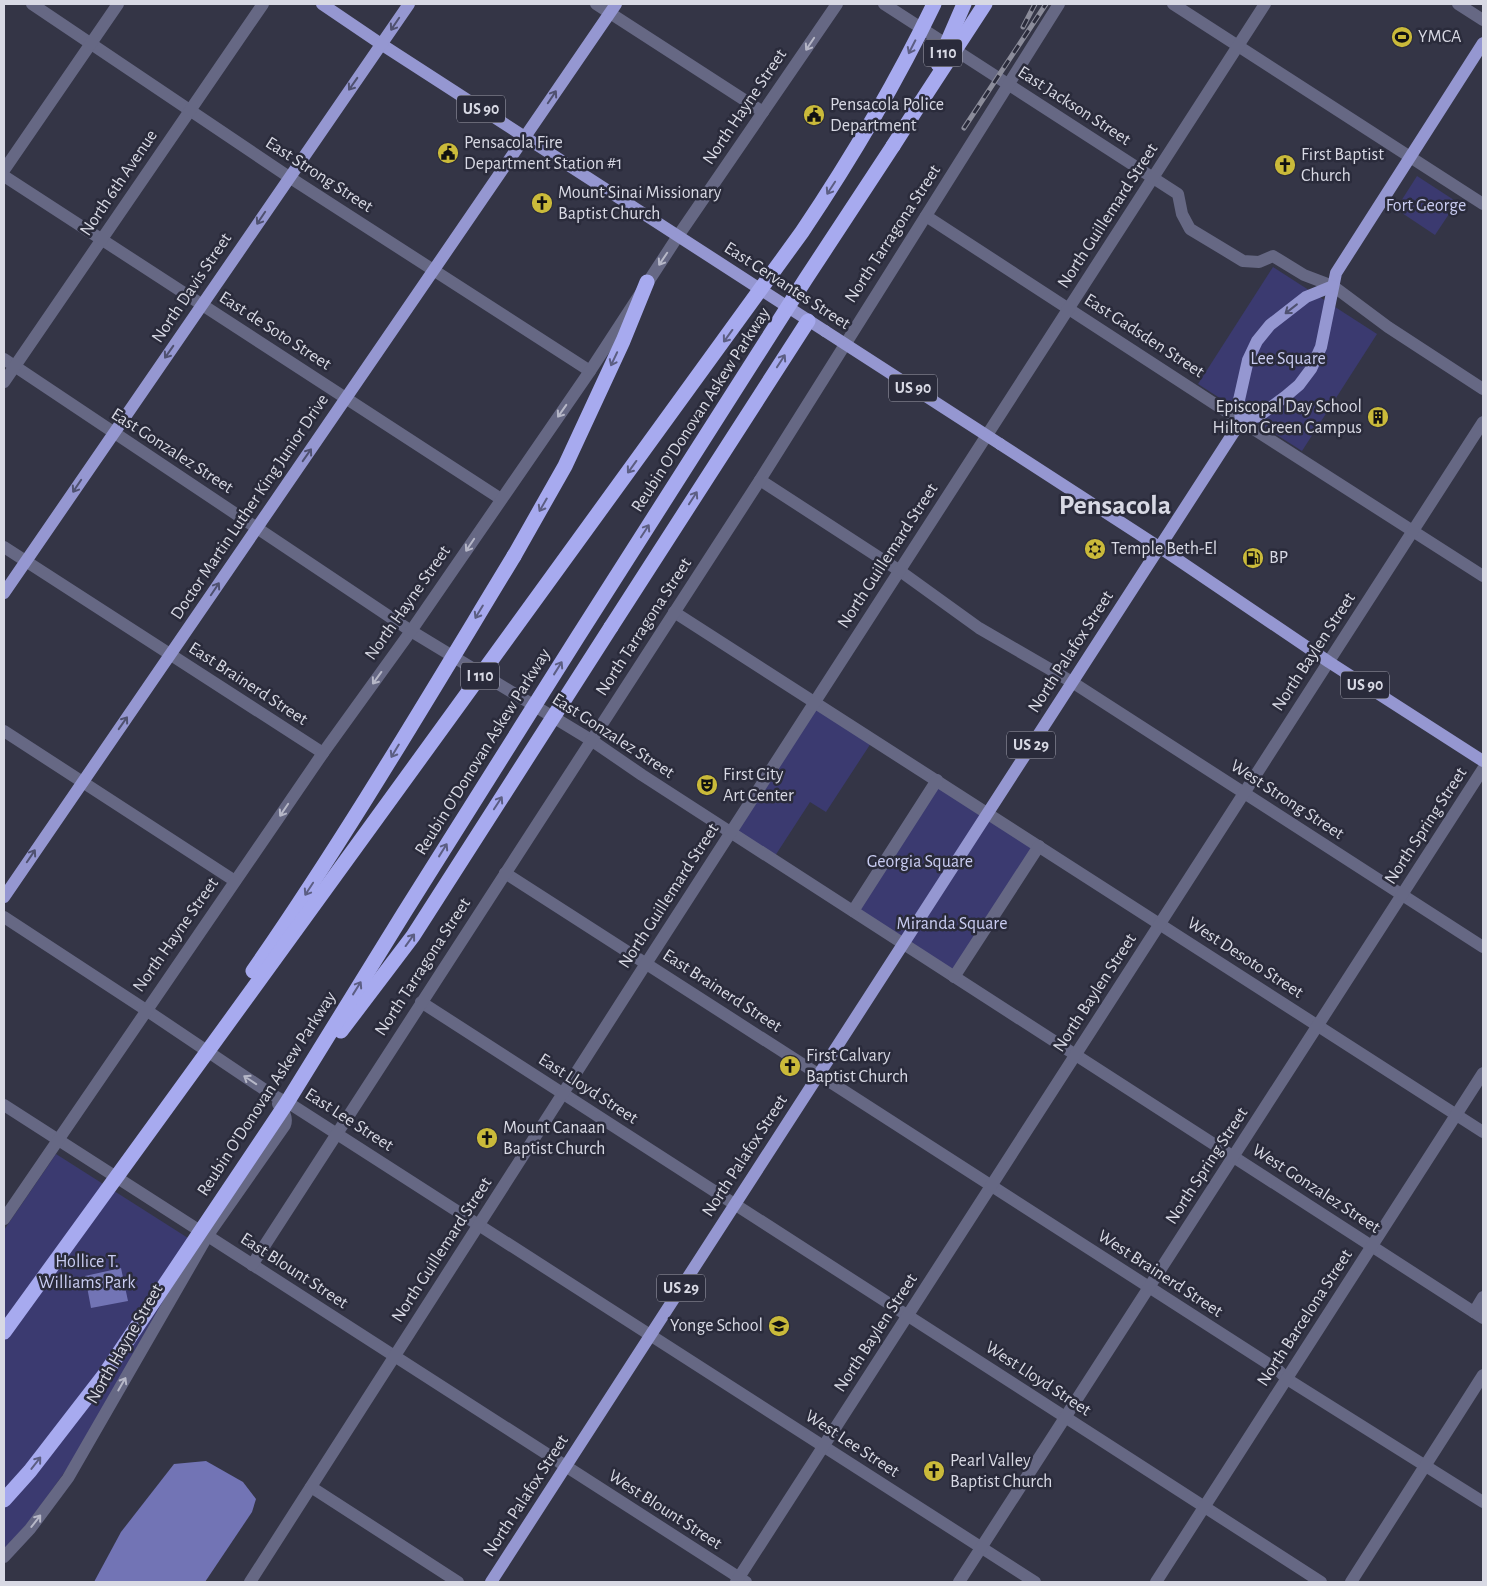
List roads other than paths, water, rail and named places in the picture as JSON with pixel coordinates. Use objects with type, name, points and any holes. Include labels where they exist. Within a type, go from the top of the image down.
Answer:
[{"type":"highway","name":"Reubin O'Donovan Askew Parkway","points":[[4,1332],[802,232],[863,138],[934,4]]},
{"type":"highway","name":"Reubin O'Donovan Askew Parkway","points":[[4,1500],[30,1471],[105,1374],[286,1104],[551,680],[922,102],[964,4]]},
{"type":"highway","points":[[922,102],[985,4]]},
{"type":"highway","points":[[160,1116],[206,1039],[292,916],[514,556],[565,466],[623,340],[647,282]]},
{"type":"highway","points":[[286,1104],[413,936],[808,321]]},
{"type":"main road","name":"East Cervantes Street","points":[[322,4],[808,321],[1159,546]]},
{"type":"main road","name":"North Davis Street","points":[[4,593],[409,4]]},
{"type":"main road","name":"Doctor Martin Luther King Junior Drive","points":[[4,897],[613,8]]},
{"type":"main road","points":[[1333,286],[1306,297],[1270,325],[1257,341],[1248,360],[1239,400],[1241,421],[1259,416],[1299,385],[1308,374],[1321,347],[1336,273],[1483,43]]},
{"type":"main road","name":"North Palafox Street","points":[[491,1582],[1241,421]]},
{"type":"main road","name":"US 90","points":[[1159,546],[1329,662],[1483,761]]},
{"type":"street","name":"East Strong Street","points":[[32,4],[289,177],[590,370]]},
{"type":"street","points":[[4,170],[118,4]]},
{"type":"street","name":"North 6th Avenue","points":[[4,382],[9,363],[101,239],[263,4]]},
{"type":"street","points":[[596,4],[613,8],[763,112]]},
{"type":"street","name":"North Hayne Street","points":[[4,1220],[323,753],[412,631],[837,4]]},
{"type":"street","name":"East Jackson Street","points":[[884,4],[1178,194],[1182,214],[1190,229],[1243,261],[1259,262],[1273,256],[1304,275],[1333,286],[1388,328],[1483,389]]},
{"type":"street","name":"North Tarragona Street","points":[[252,1265],[760,480],[874,295],[1059,4]]},
{"type":"street","points":[[1173,4],[1483,204]]},
{"type":"street","name":"North Guillemard Street","points":[[250,1582],[1265,4]]},
{"type":"street","points":[[1458,4],[1483,20]]},
{"type":"street","name":"East de Soto Street","points":[[4,176],[501,499]]},
{"type":"street","name":"East Gadsden Street","points":[[926,216],[1483,576]]},
{"type":"street","name":"East Gonzalez Street","points":[[9,363],[412,631],[591,740],[903,944]]},
{"type":"street","name":"North Baylen Street","points":[[740,1581],[824,1446],[1483,422]]},
{"type":"street","points":[[760,480],[900,571],[979,628],[1072,682]]},
{"type":"street","name":"East Brainerd Street","points":[[4,546],[323,753]]},
{"type":"street","points":[[674,612],[987,813]]},
{"type":"street","name":"West Strong Street","points":[[1072,682],[1483,947]]},
{"type":"street","points":[[4,732],[235,881]]},
{"type":"street","name":"North Spring Street","points":[[960,1582],[1483,769]]},
{"type":"street","points":[[853,911],[937,780]]},
{"type":"street","name":"West Desoto Street","points":[[987,813],[1483,1132]]},
{"type":"street","points":[[954,977],[1038,846]]},
{"type":"street","name":"East Brainerd Street","points":[[505,873],[818,1075]]},
{"type":"street","name":"East Lee Street","points":[[4,918],[271,1094],[290,1104],[650,1336]]},
{"type":"street","name":"West Gonzalez Street","points":[[903,944],[1479,1315]]},
{"type":"street","name":"East Lloyd Street","points":[[421,1002],[735,1205]]},
{"type":"street","name":"North Barcelona Street","points":[[1156,1582],[1483,1073]]},
{"type":"street","name":"West Brainerd Street","points":[[818,1075],[1278,1370],[1287,1379],[1483,1502]]},
{"type":"street","name":"North Hayne Street","points":[[4,1557],[30,1529],[68,1478],[208,1236],[285,1125],[284,1113],[271,1094]]},
{"type":"street","name":"East Blount Street","points":[[4,1105],[565,1467]]},
{"type":"street","name":"West Lloyd Street","points":[[735,1205],[1321,1582]]},
{"type":"street","points":[[1479,1315],[1483,1297]]},
{"type":"street","name":"West Lee Street","points":[[650,1336],[1035,1582]]},
{"type":"street","points":[[1352,1582],[1483,1376]]},
{"type":"street","name":"West Blount Street","points":[[565,1467],[740,1581]]},
{"type":"street","points":[[311,1487],[458,1582]]},
{"type":"water","points":[[121,1268],[128,1301],[91,1308],[85,1276]]},
{"type":"water","points":[[206,1461],[243,1482],[256,1499],[252,1512],[205,1582],[94,1582],[121,1532],[174,1464]]},
{"type":"railway","points":[[1023,27],[1035,4]]},
{"type":"railway","points":[[964,128],[1046,4]]},
{"type":"place","name":"YMCA","points":[[1402,37]]},
{"type":"place","name":"Pensacola Police Department","points":[[814,115]]},
{"type":"place","name":"Pensacola Fire Department Station #1","points":[[448,153]]},
{"type":"place","name":"First Baptist Church","points":[[1285,165]]},
{"type":"place","name":"Mount Sinai Missionary Baptist Church","points":[[542,203]]},
{"type":"place","name":"Episcopal Day School Hilton Green Campus","points":[[1378,417]]},
{"type":"place","name":"Temple Beth-El","points":[[1095,549]]},
{"type":"place","name":"BP","points":[[1253,558]]},
{"type":"place","name":"First City Art Center","points":[[707,785]]},
{"type":"place","name":"First Calvary Baptist Church","points":[[790,1066]]},
{"type":"place","name":"Mount Canaan Baptist Church","points":[[487,1138]]},
{"type":"place","name":"Yonge School","points":[[779,1326]]},
{"type":"place","name":"Pearl Valley Baptist Church","points":[[934,1471]]},
{"type":"district","name":"Pensacola","points":[[1115,506]]},
{"type":"park label","name":"Fort George","points":[[1426,206]]},
{"type":"park label","name":"Lee Square","points":[[1288,359]]},
{"type":"park label","name":"Georgia Square","points":[[920,862]]},
{"type":"park label","name":"Miranda Square","points":[[952,924]]},
{"type":"park label","name":"Hollice T. Williams Park","points":[[87,1272]]}]
